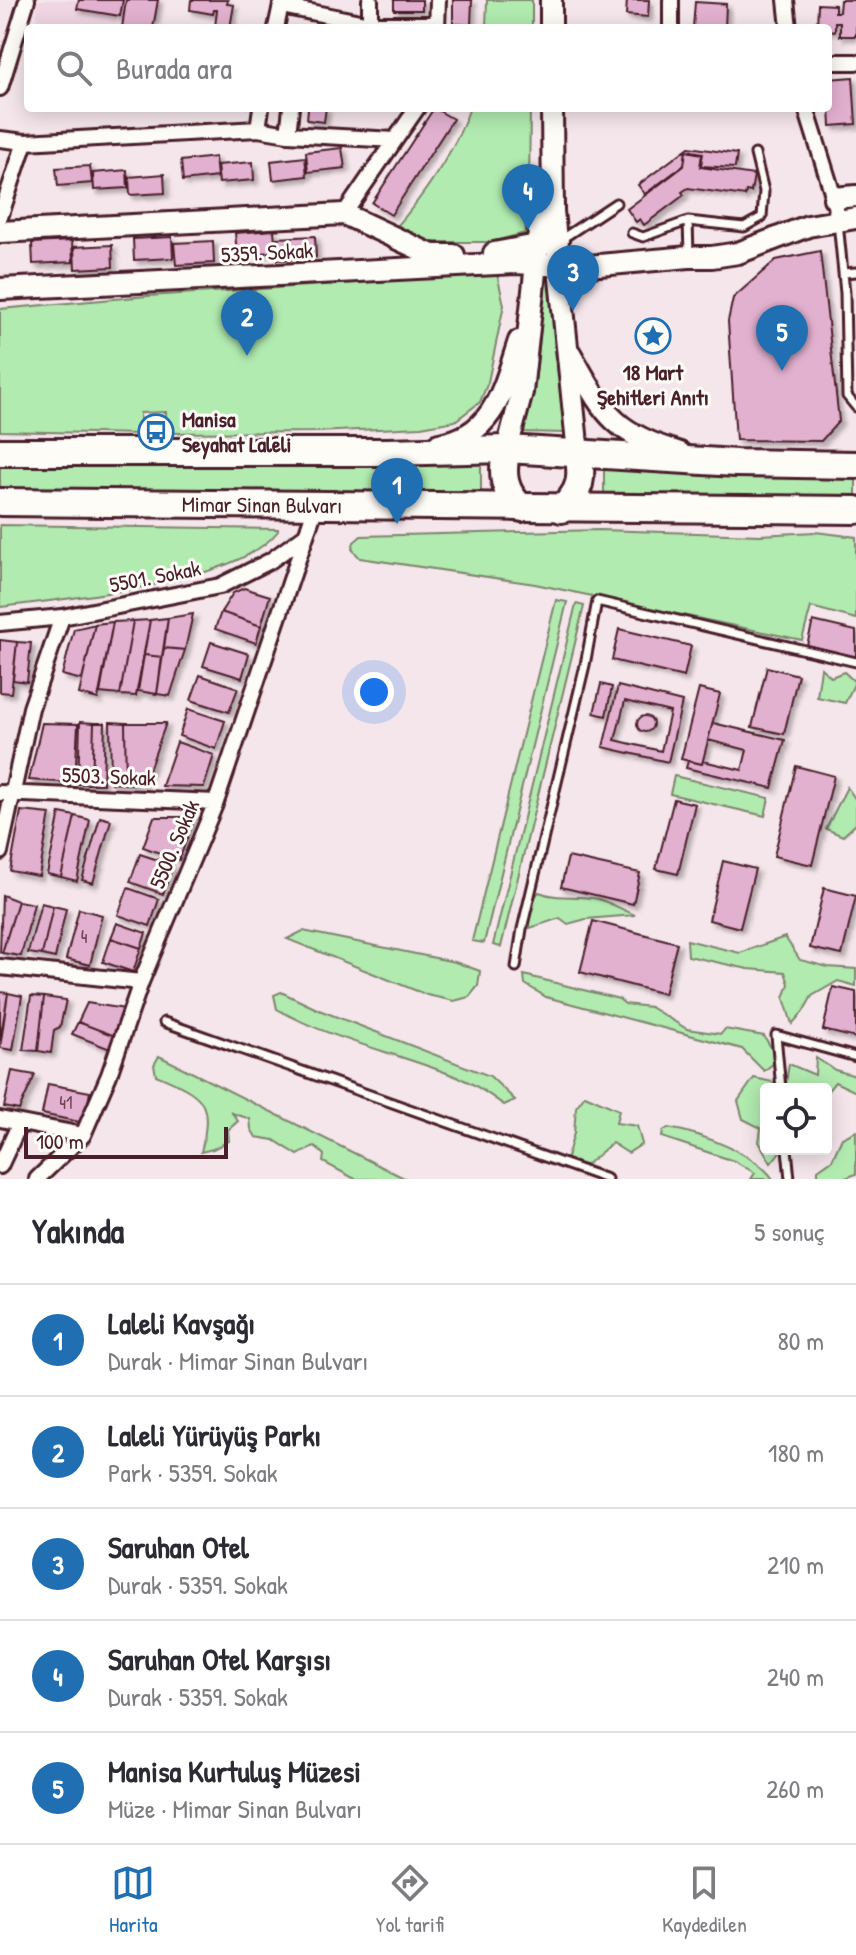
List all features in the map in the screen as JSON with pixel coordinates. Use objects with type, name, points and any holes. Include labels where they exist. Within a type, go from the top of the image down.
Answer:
[{"type":"highway","points":[[507,449],[503,463],[505,485],[510,498],[522,508],[851,511]]},
{"type":"highway","points":[[0,452],[507,449],[707,461],[856,465]]},
{"type":"highway","points":[[562,509],[581,485],[578,453]]},
{"type":"highway","name":"Mimar Sinan Bulvarı","points":[[0,502],[522,508]]},
{"type":"street","points":[[0,88],[23,31],[27,0]]},
{"type":"street","points":[[277,24],[281,3],[370,24],[370,0]]},
{"type":"street","points":[[437,24],[438,0]]},
{"type":"street","points":[[541,0],[541,24]]},
{"type":"street","points":[[551,0],[551,24]]},
{"type":"street","points":[[671,0],[671,24]]},
{"type":"street","points":[[786,0],[789,24]]},
{"type":"street","points":[[832,62],[856,62]]},
{"type":"street","points":[[258,129],[260,112]]},
{"type":"street","points":[[288,134],[291,112]]},
{"type":"street","points":[[344,214],[414,112]]},
{"type":"street","points":[[541,112],[541,211],[548,243],[559,266],[578,453]]},
{"type":"street","points":[[507,449],[522,392],[536,266],[548,243],[553,211],[552,112]]},
{"type":"street","points":[[807,112],[834,198],[847,219]]},
{"type":"street","points":[[0,139],[25,142],[193,130],[258,129],[288,134],[395,140]]},
{"type":"street","points":[[0,217],[25,142]]},
{"type":"street","points":[[834,198],[856,196]]},
{"type":"street","points":[[0,232],[344,214],[432,255],[506,253],[548,243]]},
{"type":"street","name":"5359. Sokak","points":[[0,289],[516,263],[559,266],[712,257],[738,253],[808,226],[847,219]]},
{"type":"street","points":[[387,452],[456,442],[482,424],[498,404],[530,307]]},
{"type":"street","points":[[566,346],[603,410],[626,432],[707,461]]},
{"type":"street","name":"5500. Sokak","points":[[37,1179],[83,1135],[109,1075],[141,982],[216,802],[316,506]]},
{"type":"street","name":"5501. Sokak","points":[[0,623],[62,617],[220,586],[270,561],[306,535]]},
{"type":"street","points":[[0,852],[6,794],[62,617]]},
{"type":"street","name":"5503. Sokak","points":[[6,794],[216,802]]},
{"type":"street","points":[[0,967],[141,982]]},
{"type":"street","points":[[0,1119],[83,1135]]},
{"type":"street","points":[[0,1166],[20,1123]]},
{"type":"lane","points":[[632,233],[643,237],[688,221],[744,227],[762,217],[764,191],[755,154]]},
{"type":"lane","points":[[548,243],[616,203]]},
{"type":"lane","points":[[847,219],[844,273],[847,396],[856,407]]},
{"type":"lane","points":[[688,221],[689,257]]},
{"type":"lane","points":[[844,273],[856,272]]},
{"type":"lane","points":[[516,967],[597,601],[856,662]]},
{"type":"lane","points":[[164,1022],[607,1179]]},
{"type":"lane","points":[[780,1083],[776,1035],[856,1057]]},
{"type":"lane","points":[[788,1155],[790,1179]]},
{"type":"shaded area","points":[[38,0],[162,0],[156,24],[56,24],[36,21]]},
{"type":"green space","points":[[487,0],[532,0],[532,24],[486,24]]},
{"type":"green space","points":[[468,112],[530,112],[525,233],[491,242],[419,242],[393,231],[426,189]]},
{"type":"green space","points":[[547,271],[553,271],[554,341],[565,433],[523,432],[534,393]]},
{"type":"green space","points":[[497,274],[504,305],[488,382],[480,402],[455,421],[421,427],[316,432],[167,433],[166,412],[140,413],[140,434],[0,431],[0,309],[148,296]]},
{"type":"green space","points":[[481,456],[481,491],[0,490],[0,461]]},
{"type":"green space","points":[[604,466],[856,473],[856,498],[604,497]]},
{"type":"green space","points":[[0,525],[278,531],[257,549],[227,564],[190,576],[149,586],[0,607]]},
{"type":"green space","points":[[600,530],[760,535],[815,532],[856,537],[856,619],[811,607],[802,640],[535,584],[360,558],[352,549],[361,536]]},
{"type":"green space","points":[[556,600],[567,602],[484,943],[472,941]]},
{"type":"green space","points":[[576,604],[584,606],[501,947],[493,945]]},
{"type":"green space","points":[[821,668],[831,677],[844,672],[855,682],[845,703],[817,697]]},
{"type":"green space","points":[[674,776],[769,798],[765,816],[670,794]]},
{"type":"green space","points":[[847,787],[856,800],[856,824],[843,836],[826,829]]},
{"type":"green space","points":[[539,892],[598,899],[635,915],[586,919],[568,924],[560,918],[530,928],[525,908]]},
{"type":"green space","points":[[303,931],[455,962],[480,971],[478,986],[469,997],[454,1001],[427,995],[287,939]]},
{"type":"green space","points":[[785,937],[800,960],[828,967],[856,969],[856,986],[838,981],[812,996],[792,1024],[784,998],[789,984],[785,972],[748,969],[688,956],[687,940],[740,953]]},
{"type":"green space","points":[[524,975],[619,999],[625,1004],[650,1007],[687,1029],[721,1034],[725,1029],[764,1036],[772,1049],[774,1063],[764,1071],[742,1049],[546,997],[525,984]]},
{"type":"green space","points":[[281,992],[319,1010],[490,1076],[515,1100],[504,1105],[462,1079],[299,1020],[277,1009],[274,995]]},
{"type":"green space","points":[[159,1056],[406,1179],[355,1179],[323,1162],[324,1155],[314,1146],[298,1155],[274,1140],[256,1137],[250,1119],[232,1113],[238,1121],[228,1130],[229,1141],[201,1152],[205,1110],[194,1094],[156,1075],[154,1065]]},
{"type":"green space","points":[[816,1058],[835,1070],[856,1076],[856,1092],[835,1082],[832,1086],[832,1083],[786,1083],[789,1064],[815,1075]]},
{"type":"green space","points":[[754,1078],[773,1082],[760,1083],[760,1128],[743,1119],[738,1101]]},
{"type":"green space","points":[[585,1095],[619,1110],[616,1123],[637,1126],[642,1144],[628,1153],[612,1143],[585,1166],[566,1161],[574,1133],[576,1107]]},
{"type":"green space","points":[[668,1128],[695,1134],[740,1153],[773,1179],[751,1179],[755,1173],[734,1161],[662,1137],[663,1131]]},
{"type":"green space","points":[[856,1131],[856,1174],[843,1179],[818,1179],[818,1170],[832,1160],[842,1138]]},
{"type":"green space","points":[[766,1155],[777,1155],[771,1163]]},
{"type":"building","points":[[79,0],[123,0],[120,16],[77,9]]},
{"type":"building","points":[[126,0],[158,0],[154,24],[123,24]]},
{"type":"building","points":[[191,0],[228,0],[227,4],[234,5],[231,24],[215,24],[217,10],[213,14],[190,10]]},
{"type":"building","points":[[394,0],[422,0],[422,10],[394,10]]},
{"type":"building","points":[[453,0],[472,0],[471,24],[453,24]]},
{"type":"building","points":[[627,0],[649,0],[648,17],[626,15]]},
{"type":"building","points":[[840,0],[856,0],[856,36],[840,36],[840,22],[835,22],[835,31],[832,30],[832,24],[817,24],[818,4],[835,5],[835,12],[839,12]]},
{"type":"building","points":[[695,2],[726,4],[725,24],[693,24]]},
{"type":"building","points":[[853,77],[856,124],[831,126],[832,79]]},
{"type":"building","points":[[308,112],[325,112],[324,122],[307,120]]},
{"type":"building","points":[[431,112],[441,112],[453,119],[391,215],[372,203]]},
{"type":"building","points":[[689,147],[737,154],[735,168],[701,166],[703,153],[686,150],[684,165],[645,194],[638,185]]},
{"type":"building","points":[[342,148],[345,168],[308,172],[306,152]]},
{"type":"building","points":[[686,151],[702,154],[700,167],[754,175],[751,192],[746,191],[745,196],[688,188],[682,192],[684,195],[644,225],[640,219],[636,222],[627,209],[684,166]]},
{"type":"building","points":[[215,157],[217,177],[183,181],[181,161]]},
{"type":"building","points":[[305,157],[307,176],[273,180],[271,161]]},
{"type":"building","points":[[253,162],[254,180],[219,183],[217,165]]},
{"type":"building","points":[[90,166],[92,183],[58,186],[56,168]]},
{"type":"building","points":[[127,170],[128,188],[94,190],[93,173]]},
{"type":"building","points":[[164,174],[165,193],[130,195],[129,177]]},
{"type":"building","points":[[274,230],[276,252],[237,254],[235,233]]},
{"type":"building","points":[[315,236],[316,257],[278,260],[277,238]]},
{"type":"building","points":[[172,237],[173,258],[134,260],[133,239]]},
{"type":"building","points":[[72,241],[73,262],[33,264],[32,243]]},
{"type":"building","points":[[213,241],[214,263],[176,265],[174,243]]},
{"type":"building","points":[[112,245],[113,267],[75,269],[74,247]]},
{"type":"building","points":[[820,251],[839,421],[821,441],[736,440],[728,321],[733,298],[776,260]]},
{"type":"building","points":[[244,588],[270,596],[261,626],[221,612],[233,593]]},
{"type":"building","points":[[221,612],[261,626],[256,643],[215,629]]},
{"type":"building","points":[[193,614],[185,650],[164,648],[168,618]]},
{"type":"building","points":[[168,618],[162,657],[144,655],[150,620]]},
{"type":"building","points":[[150,620],[136,696],[120,695],[133,621]]},
{"type":"building","points":[[133,621],[120,695],[100,693],[113,622]]},
{"type":"building","points":[[813,621],[856,631],[856,657],[807,645]]},
{"type":"building","points":[[113,622],[98,699],[79,694],[95,624]]},
{"type":"building","points":[[95,624],[82,680],[62,675],[74,629]]},
{"type":"building","points":[[619,629],[691,646],[684,677],[612,660]]},
{"type":"building","points":[[0,640],[17,642],[11,693],[0,692]]},
{"type":"building","points":[[17,642],[31,643],[27,682],[13,680]]},
{"type":"building","points":[[211,642],[249,654],[242,678],[203,666]]},
{"type":"building","points":[[164,648],[185,650],[170,696],[157,694]]},
{"type":"building","points":[[144,655],[162,657],[157,694],[138,691]]},
{"type":"building","points":[[767,667],[798,675],[784,734],[752,727]]},
{"type":"building","points":[[200,675],[238,688],[229,712],[191,700]]},
{"type":"building","points":[[601,684],[612,687],[606,716],[594,713]]},
{"type":"building","points":[[618,686],[682,702],[668,762],[603,747]],"holes":[[[625,701],[670,712],[661,751],[615,740]]]},
{"type":"building","points":[[699,689],[720,694],[702,764],[681,759]]},
{"type":"building","points":[[188,709],[225,721],[216,749],[179,736]]},
{"type":"building","points":[[642,716],[648,716],[653,724],[651,730],[642,732],[637,727],[637,721]]},
{"type":"building","points":[[80,722],[94,723],[92,784],[78,784]]},
{"type":"building","points":[[110,722],[125,723],[126,784],[111,783]]},
{"type":"building","points":[[42,723],[78,724],[75,783],[29,780]]},
{"type":"building","points":[[94,723],[105,723],[103,784],[92,784]]},
{"type":"building","points":[[125,723],[166,723],[144,784],[126,784]]},
{"type":"building","points":[[713,723],[785,740],[772,788],[686,768],[688,761],[702,764],[703,761],[742,770],[747,750],[708,740]]},
{"type":"building","points":[[177,742],[214,755],[204,787],[162,786]]},
{"type":"building","points":[[796,766],[834,776],[812,865],[774,856]]},
{"type":"building","points":[[674,799],[695,804],[678,874],[656,869]]},
{"type":"building","points":[[21,811],[50,814],[39,876],[10,871]]},
{"type":"building","points":[[60,813],[75,816],[61,877],[47,874]]},
{"type":"building","points":[[75,816],[90,820],[77,881],[61,877]]},
{"type":"building","points":[[100,817],[111,820],[93,883],[82,880]]},
{"type":"building","points":[[154,817],[195,817],[179,860],[143,847]]},
{"type":"building","points":[[140,854],[173,865],[163,894],[130,882]]},
{"type":"building","points":[[568,857],[640,873],[633,904],[561,887]]},
{"type":"building","points":[[723,861],[755,869],[740,928],[709,920]]},
{"type":"building","points":[[128,888],[159,899],[150,926],[118,915]]},
{"type":"building","points":[[824,888],[856,896],[842,955],[810,948]]},
{"type":"building","points":[[2,895],[18,901],[2,953],[0,952]]},
{"type":"building","points":[[18,901],[34,904],[21,956],[2,953]]},
{"type":"building","points":[[41,903],[53,906],[42,955],[28,953]]},
{"type":"building","points":[[53,906],[66,909],[55,958],[42,955]]},
{"type":"building","points":[[79,909],[102,915],[90,965],[66,959]]},
{"type":"building","points":[[593,921],[677,943],[664,994],[580,972]]},
{"type":"building","points":[[117,923],[146,933],[141,948],[111,938]]},
{"type":"building","points":[[111,938],[141,948],[133,972],[103,962]]},
{"type":"building","points":[[833,987],[856,992],[856,1038],[823,1030]]},
{"type":"building","points":[[0,992],[8,993],[0,1041]]},
{"type":"building","points":[[8,993],[22,996],[13,1050],[0,1048]]},
{"type":"building","points":[[31,996],[44,997],[38,1051],[23,1050]]},
{"type":"building","points":[[44,997],[66,1000],[60,1027],[54,1030],[51,1053],[38,1051]]},
{"type":"building","points":[[87,1003],[125,1009],[115,1036],[78,1022]]},
{"type":"building","points":[[78,1022],[115,1036],[110,1049],[72,1034]]},
{"type":"building","points":[[12,1071],[35,1075],[19,1110],[4,1107]]},
{"type":"building","points":[[48,1084],[90,1092],[84,1123],[42,1114]]},
{"type":"place","name":"Saruhan Otel Karşısı","points":[[528,230]]},
{"type":"place","name":"Saruhan Otel","points":[[573,311]]},
{"type":"place","name":"18 Mart Şehitleri Anıtı","points":[[653,336]]},
{"type":"place","name":"Laleli Yürüyüş Parkı","points":[[247,356]]},
{"type":"place","name":"Manisa Kurtuluş Müzesi","points":[[782,371]]},
{"type":"place","name":"Manisa Seyahat Laleli","points":[[156,432]]},
{"type":"place","name":"Laleli Kavşağı","points":[[397,524]]}]
